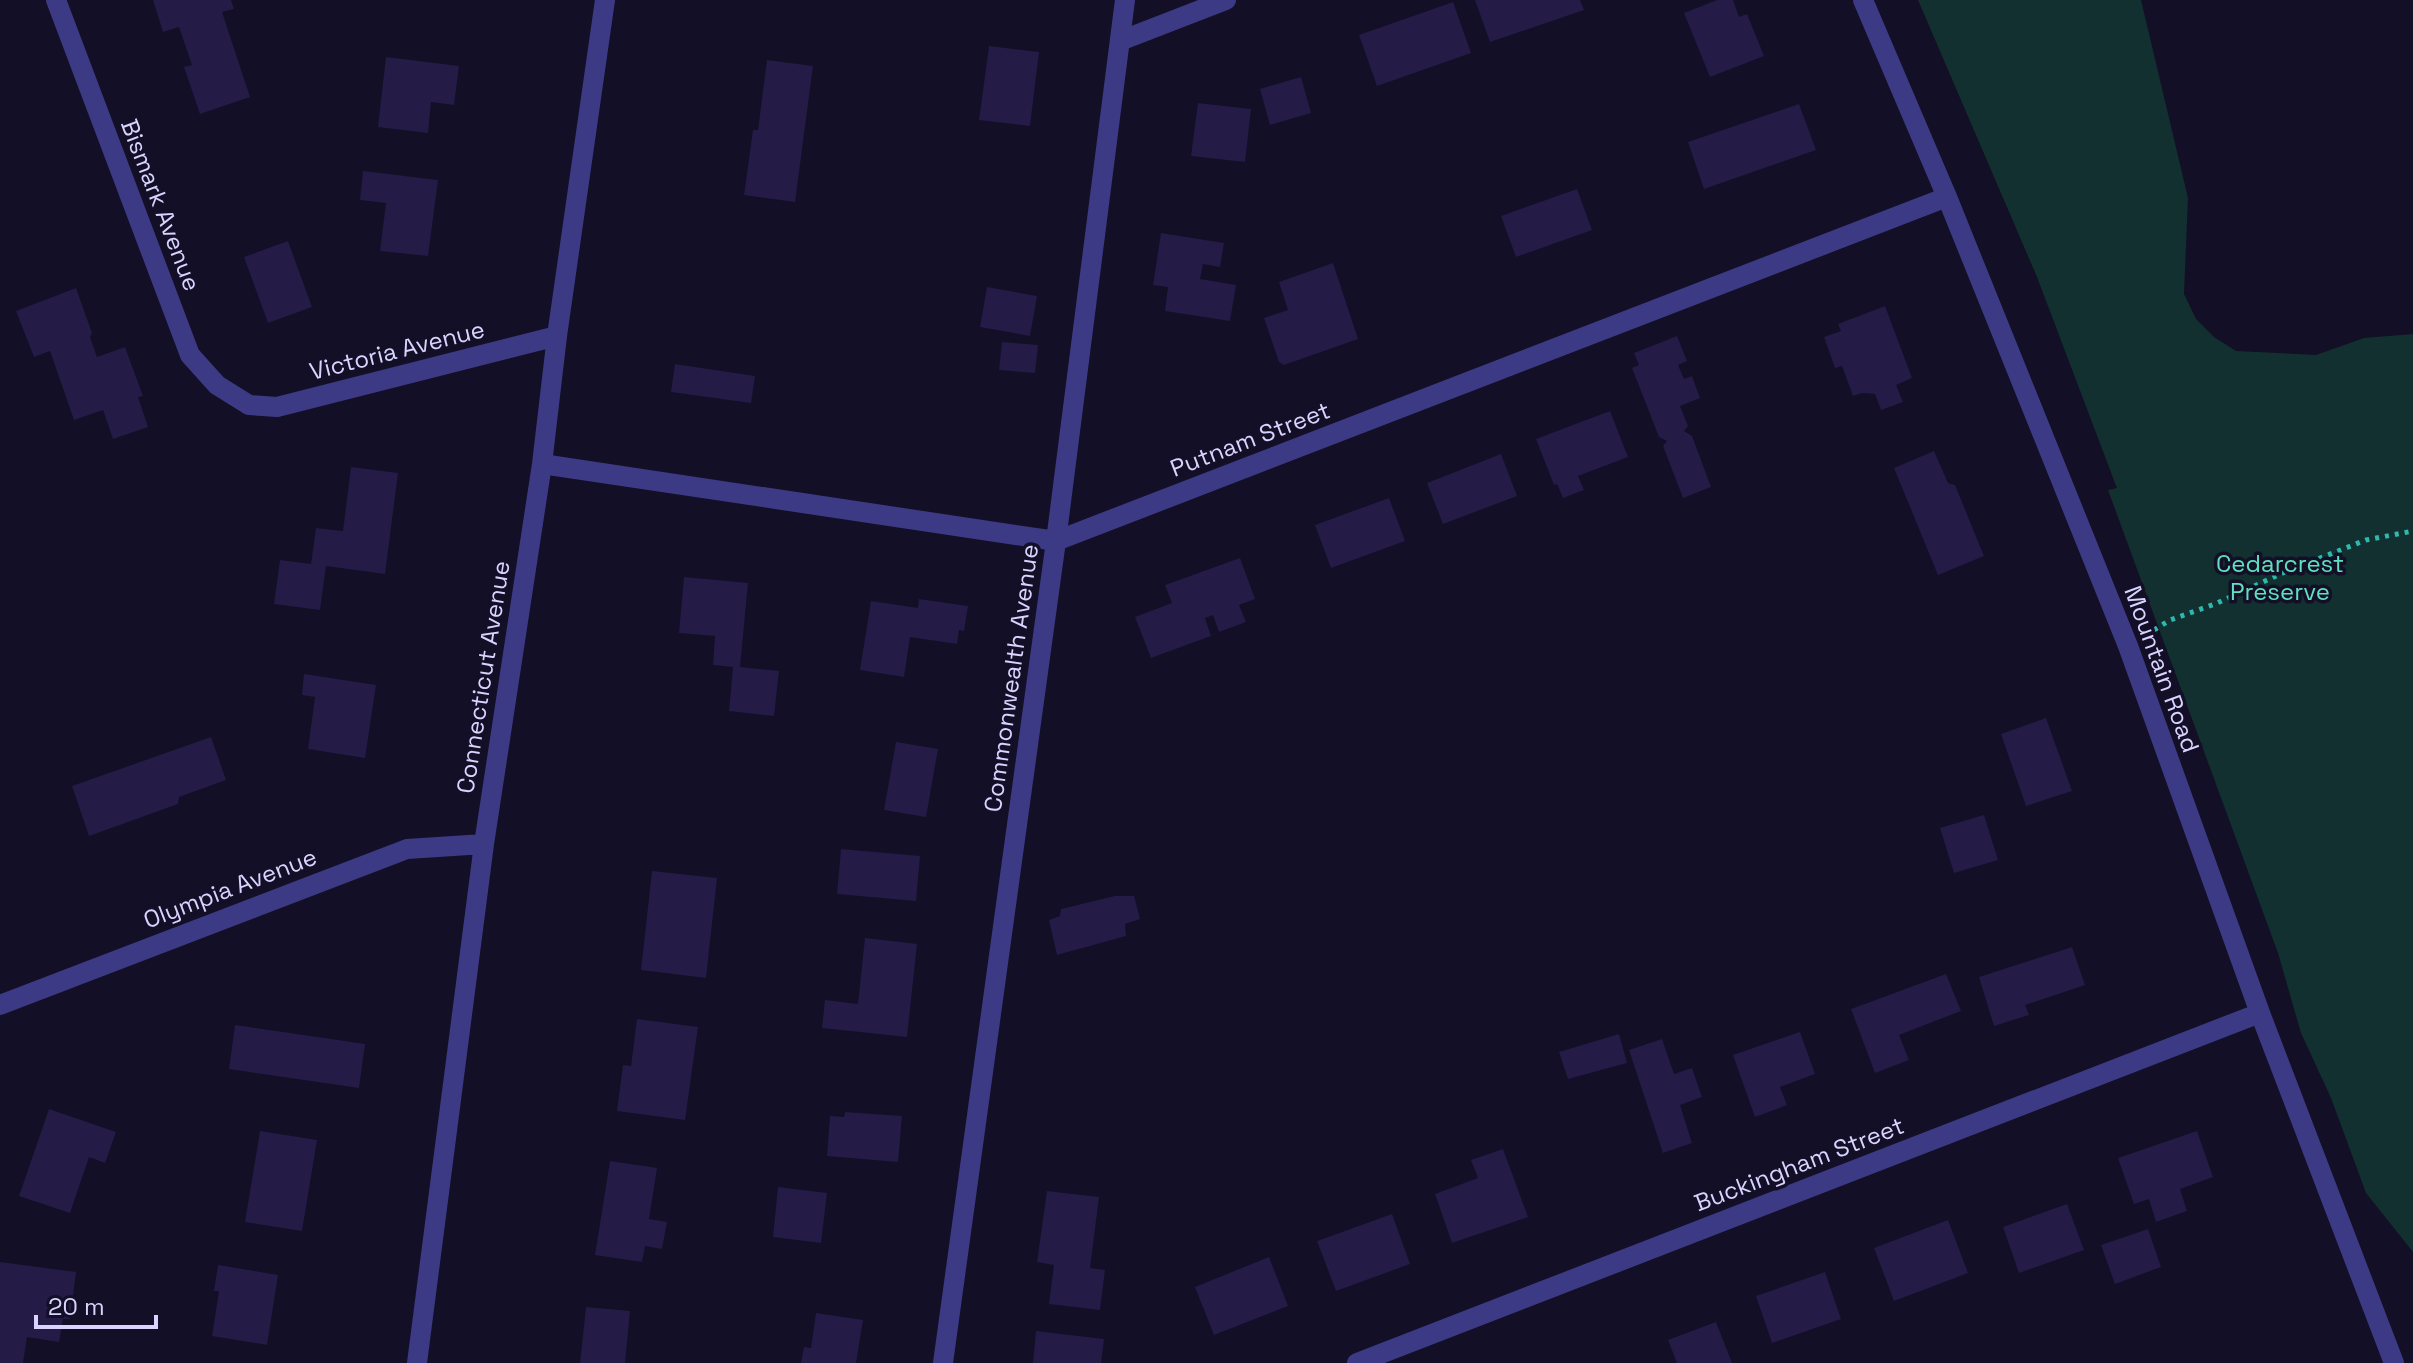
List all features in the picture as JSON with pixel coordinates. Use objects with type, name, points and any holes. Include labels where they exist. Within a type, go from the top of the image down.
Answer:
[{"type":"street","name":"Bismark Avenue","points":[[56,0],[190,355],[217,385],[249,405]]},
{"type":"street","name":"Connecticut Avenue","points":[[417,1363],[484,844],[542,464],[605,0]]},
{"type":"street","name":"Commonwealth Avenue","points":[[943,1363],[1056,541],[1125,0]]},
{"type":"street","points":[[1120,41],[1226,0]]},
{"type":"street","name":"Mountain Road","points":[[1863,0],[1947,197],[2128,646],[2260,1013],[2394,1363]]},
{"type":"street","name":"Putnam Street","points":[[542,464],[1056,541],[1947,197]]},
{"type":"street","name":"Victoria Avenue","points":[[249,405],[277,407],[557,336]]},
{"type":"street","name":"Olympia Avenue","points":[[0,1005],[407,849],[484,844]]},
{"type":"street","name":"Buckingham Street","points":[[1357,1363],[2260,1013]]},
{"type":"path","points":[[2128,646],[2170,620],[2215,604],[2287,571],[2366,540],[2413,531]]},
{"type":"green space","name":"Cedarcrest Preserve","points":[[1918,0],[2141,0],[2188,198],[2184,294],[2196,319],[2214,337],[2236,351],[2316,355],[2364,338],[2413,334],[2413,1252],[2366,1193],[2331,1098],[2301,1033],[2278,953],[2108,490],[2117,488],[2037,277]]},
{"type":"building","points":[[153,0],[231,0],[234,9],[222,12],[250,97],[200,114],[184,67],[192,65],[179,27],[163,32]]},
{"type":"building","points":[[1475,0],[1580,0],[1584,10],[1490,42]]},
{"type":"building","points":[[1717,0],[1733,0],[1739,17],[1747,14],[1764,56],[1710,77],[1684,13]]},
{"type":"building","points":[[1453,2],[1471,53],[1377,86],[1359,35]]},
{"type":"building","points":[[989,46],[1039,52],[1030,126],[979,120]]},
{"type":"building","points":[[386,57],[459,66],[454,105],[431,102],[428,133],[378,127]]},
{"type":"building","points":[[767,60],[813,66],[795,202],[744,195],[753,130],[758,130]]},
{"type":"building","points":[[1301,77],[1311,113],[1270,125],[1260,89]]},
{"type":"building","points":[[1198,103],[1251,109],[1245,162],[1191,156]]},
{"type":"building","points":[[1799,104],[1816,150],[1704,189],[1688,142]]},
{"type":"building","points":[[363,171],[438,180],[428,256],[380,251],[386,203],[360,200]]},
{"type":"building","points":[[1577,189],[1592,230],[1516,257],[1501,216]]},
{"type":"building","points":[[1161,233],[1224,243],[1220,267],[1203,264],[1200,279],[1236,285],[1230,321],[1165,311],[1168,287],[1153,285]]},
{"type":"building","points":[[288,241],[312,307],[268,323],[244,257]]},
{"type":"building","points":[[1333,263],[1358,339],[1284,365],[1279,362],[1264,318],[1288,310],[1279,282]]},
{"type":"building","points":[[987,287],[1037,296],[1030,336],[980,327]]},
{"type":"building","points":[[76,288],[97,357],[125,347],[143,396],[138,397],[148,427],[113,439],[103,410],[74,420],[50,351],[34,357],[16,311]]},
{"type":"building","points":[[1885,306],[1912,378],[1896,385],[1903,402],[1881,410],[1875,394],[1853,396],[1842,366],[1835,368],[1824,337],[1841,331],[1838,324]]},
{"type":"building","points":[[1677,336],[1687,361],[1678,365],[1684,379],[1692,376],[1700,398],[1680,406],[1688,426],[1684,431],[1692,436],[1711,487],[1683,498],[1663,446],[1667,441],[1659,437],[1632,368],[1639,365],[1634,353]]},
{"type":"building","points":[[1002,342],[1038,345],[1035,373],[999,370]]},
{"type":"building","points":[[675,364],[755,376],[751,403],[671,392]]},
{"type":"building","points":[[1610,411],[1628,457],[1578,476],[1584,490],[1563,498],[1557,484],[1554,485],[1536,439]]},
{"type":"building","points":[[1934,451],[1948,483],[1955,485],[1984,556],[1938,575],[1894,468]]},
{"type":"building","points":[[1501,454],[1517,496],[1443,524],[1427,483]]},
{"type":"building","points":[[351,467],[398,473],[385,574],[326,566],[320,610],[274,604],[280,560],[311,564],[316,528],[343,531]]},
{"type":"building","points":[[1389,498],[1405,541],[1331,568],[1315,525]]},
{"type":"building","points":[[1240,558],[1255,599],[1239,605],[1246,622],[1219,632],[1213,615],[1205,618],[1211,636],[1151,658],[1135,617],[1172,603],[1165,585]]},
{"type":"building","points":[[684,577],[748,583],[740,667],[779,671],[774,716],[729,711],[733,667],[713,665],[715,636],[679,633]]},
{"type":"building","points":[[919,599],[968,606],[964,631],[959,630],[957,644],[910,637],[904,677],[860,670],[871,601],[918,608]]},
{"type":"building","points":[[304,674],[376,685],[365,758],[308,749],[315,697],[302,695]]},
{"type":"building","points":[[2046,718],[2072,791],[2026,806],[2001,734]]},
{"type":"building","points":[[211,737],[226,780],[179,797],[178,804],[89,836],[72,786]]},
{"type":"building","points":[[896,742],[938,749],[926,817],[884,810]]},
{"type":"building","points":[[1984,815],[1998,860],[1954,873],[1940,828]]},
{"type":"building","points":[[841,849],[920,856],[916,901],[837,894]]},
{"type":"building","points":[[652,871],[717,878],[706,978],[641,970]]},
{"type":"building","points":[[1115,896],[1134,896],[1140,919],[1125,924],[1126,936],[1057,955],[1049,920],[1060,916],[1061,909]]},
{"type":"building","points":[[865,938],[917,944],[907,1037],[822,1028],[825,1000],[858,1004]]},
{"type":"building","points":[[2072,947],[2085,985],[2025,1005],[2029,1015],[1994,1026],[1979,977]]},
{"type":"building","points":[[1946,974],[1961,1011],[1899,1035],[1909,1060],[1875,1073],[1851,1009]]},
{"type":"building","points":[[637,1019],[698,1027],[685,1120],[617,1111],[623,1065],[631,1066]]},
{"type":"building","points":[[235,1025],[365,1044],[359,1088],[229,1069]]},
{"type":"building","points":[[1800,1032],[1815,1074],[1780,1087],[1787,1105],[1755,1117],[1733,1055]]},
{"type":"building","points":[[1619,1034],[1627,1063],[1568,1079],[1559,1052]]},
{"type":"building","points":[[1662,1039],[1674,1074],[1692,1068],[1702,1097],[1680,1105],[1692,1143],[1663,1153],[1629,1050]]},
{"type":"building","points":[[49,1109],[116,1132],[105,1163],[89,1157],[70,1213],[19,1196]]},
{"type":"building","points":[[845,1112],[902,1116],[898,1162],[827,1156],[830,1116],[844,1117]]},
{"type":"building","points":[[260,1131],[317,1140],[302,1231],[245,1222]]},
{"type":"building","points":[[2197,1131],[2213,1177],[2180,1189],[2187,1211],[2156,1222],[2149,1199],[2134,1204],[2118,1158]]},
{"type":"building","points":[[1503,1149],[1528,1217],[1452,1243],[1435,1194],[1478,1178],[1471,1160]]},
{"type":"building","points":[[610,1161],[657,1168],[649,1219],[667,1222],[662,1249],[645,1246],[642,1262],[595,1255]]},
{"type":"building","points":[[778,1187],[827,1193],[821,1243],[773,1237]]},
{"type":"building","points":[[1047,1191],[1099,1197],[1090,1268],[1105,1270],[1100,1310],[1049,1304],[1054,1265],[1037,1262]]},
{"type":"building","points":[[2067,1204],[2084,1250],[2019,1273],[2003,1227]]},
{"type":"building","points":[[1392,1214],[1410,1264],[1336,1291],[1317,1241]]},
{"type":"building","points":[[1948,1220],[1968,1273],[1894,1301],[1874,1248]]},
{"type":"building","points":[[2148,1229],[2161,1267],[2115,1284],[2101,1245]]},
{"type":"building","points":[[1269,1257],[1288,1306],[1214,1335],[1195,1287]]},
{"type":"building","points":[[0,1262],[76,1272],[70,1319],[63,1319],[59,1342],[27,1337],[23,1363],[0,1363]]},
{"type":"building","points":[[218,1265],[278,1275],[267,1345],[212,1336],[219,1291],[214,1291]]},
{"type":"building","points":[[1825,1272],[1841,1319],[1772,1343],[1756,1296]]},
{"type":"building","points":[[586,1307],[630,1311],[625,1363],[580,1363]]},
{"type":"building","points":[[816,1313],[863,1320],[856,1363],[801,1363],[804,1347],[811,1348]]},
{"type":"building","points":[[1716,1322],[1732,1363],[1677,1363],[1668,1340]]},
{"type":"building","points":[[1036,1331],[1104,1339],[1101,1363],[1033,1363]]}]
